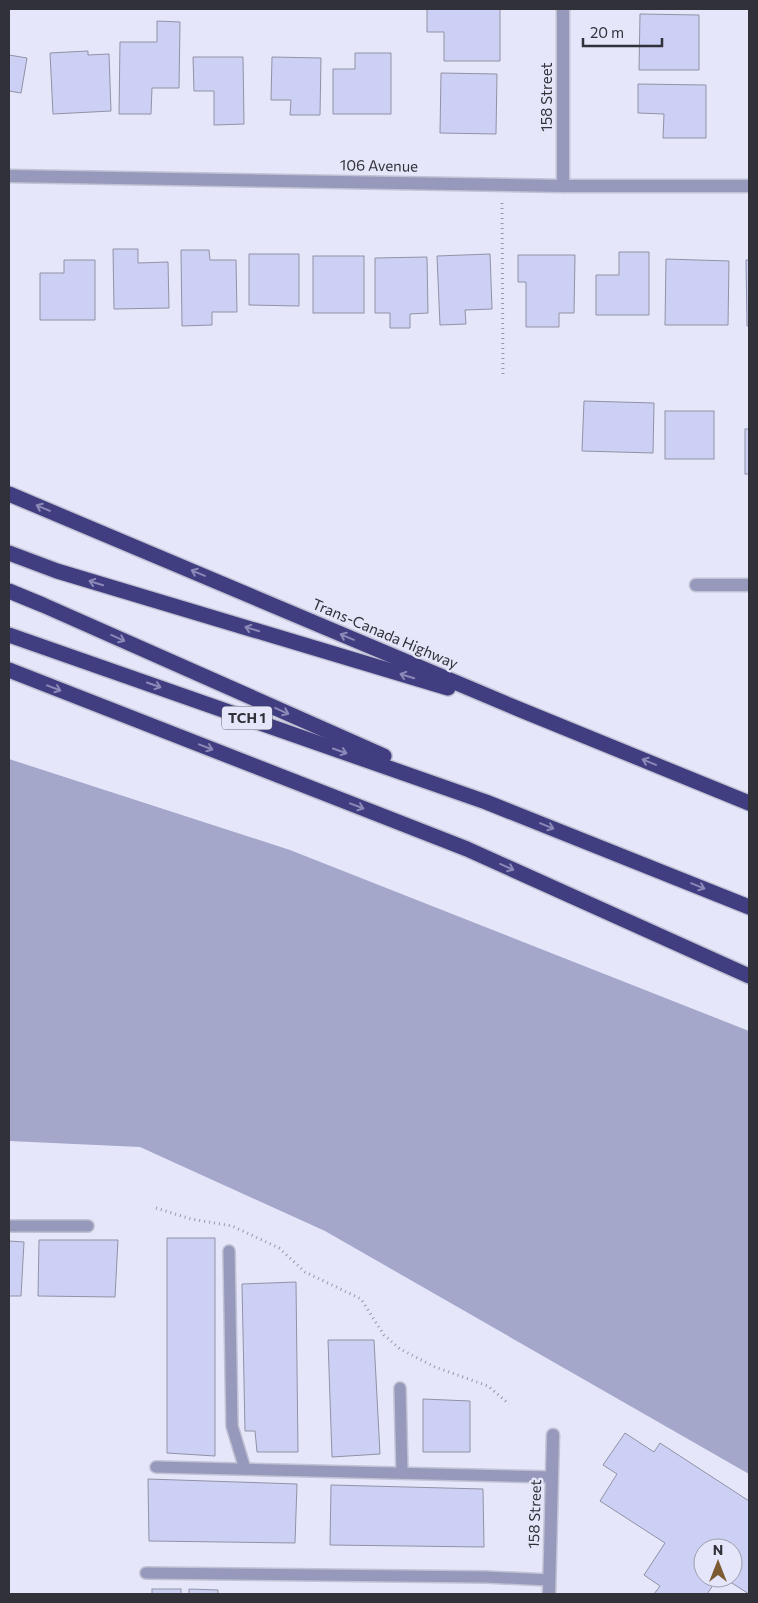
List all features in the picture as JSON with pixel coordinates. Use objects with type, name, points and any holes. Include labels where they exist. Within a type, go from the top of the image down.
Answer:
[{"type":"highway","name":"Trans-Canada Highway","points":[[9,494],[521,710],[749,803]]},
{"type":"highway","points":[[9,553],[57,571],[521,710]]},
{"type":"highway","points":[[9,591],[43,604],[486,802]]},
{"type":"highway","name":"TCH 1","points":[[9,635],[486,802],[749,907]]},
{"type":"highway","points":[[9,670],[467,849],[749,976]]},
{"type":"highway","points":[[694,781],[749,794]]},
{"type":"street","name":"158 Street","points":[[563,9],[564,186]]},
{"type":"street","name":"106 Avenue","points":[[9,176],[564,186],[749,186]]},
{"type":"street","points":[[696,585],[749,585]]},
{"type":"street","name":"158 Street","points":[[549,1594],[553,1435]]},
{"type":"lane","points":[[9,1226],[88,1226]]},
{"type":"lane","points":[[229,1251],[232,1426],[246,1469]]},
{"type":"lane","points":[[400,1388],[402,1473]]},
{"type":"lane","points":[[156,1467],[552,1477]]},
{"type":"lane","points":[[146,1573],[486,1577],[549,1580]]},
{"type":"path","points":[[502,185],[502,378]]},
{"type":"path","points":[[156,1208],[191,1220],[232,1226],[279,1248],[305,1272],[361,1299],[384,1335],[400,1349],[435,1367],[488,1386],[509,1404]]},
{"type":"shaded area","points":[[9,759],[290,850],[749,1031],[749,1474],[325,1231],[140,1147],[9,1141]]},
{"type":"building","points":[[427,9],[500,9],[500,61],[444,61],[444,32],[427,32]]},
{"type":"building","points":[[640,14],[699,15],[699,70],[639,70]]},
{"type":"building","points":[[157,21],[180,22],[179,88],[152,88],[151,114],[119,114],[120,42],[157,42]]},
{"type":"building","points":[[88,51],[88,55],[109,54],[111,111],[53,114],[50,53]]},
{"type":"building","points":[[355,53],[391,53],[391,114],[333,114],[333,69],[355,69]]},
{"type":"building","points":[[9,55],[27,58],[21,93],[9,91]]},
{"type":"building","points":[[193,57],[243,57],[244,124],[214,125],[214,91],[194,91]]},
{"type":"building","points":[[272,57],[321,58],[320,115],[290,115],[291,100],[271,100]]},
{"type":"building","points":[[441,73],[497,74],[496,134],[440,133]]},
{"type":"building","points":[[638,84],[706,85],[706,138],[663,138],[664,114],[638,113]]},
{"type":"building","points":[[113,249],[138,249],[138,263],[168,262],[169,308],[114,309]]},
{"type":"building","points":[[181,250],[209,250],[210,260],[236,260],[237,312],[212,312],[212,325],[182,326]]},
{"type":"building","points":[[619,252],[649,252],[649,315],[596,315],[596,275],[619,275]]},
{"type":"building","points":[[249,254],[299,254],[299,306],[249,305]]},
{"type":"building","points":[[490,254],[492,309],[465,310],[466,324],[440,325],[437,256]]},
{"type":"building","points":[[518,255],[575,255],[574,313],[559,313],[559,327],[526,327],[526,282],[518,282]]},
{"type":"building","points":[[313,256],[364,256],[364,313],[313,313]]},
{"type":"building","points":[[427,257],[428,313],[410,314],[410,328],[390,328],[390,313],[375,313],[375,258]]},
{"type":"building","points":[[666,259],[729,261],[728,325],[665,325]]},
{"type":"building","points":[[64,260],[95,260],[95,320],[40,320],[40,273],[64,273]]},
{"type":"building","points":[[746,260],[749,260],[749,326],[747,326]]},
{"type":"building","points":[[584,401],[654,403],[653,453],[582,451]]},
{"type":"building","points":[[665,411],[714,411],[714,459],[665,459]]},
{"type":"building","points":[[745,429],[749,429],[749,474],[745,474]]},
{"type":"building","points":[[167,1238],[215,1238],[215,1456],[167,1453]]},
{"type":"building","points":[[39,1240],[118,1240],[115,1297],[38,1296]]},
{"type":"building","points":[[9,1241],[24,1242],[21,1296],[9,1296]]},
{"type":"building","points":[[296,1282],[298,1452],[257,1452],[255,1431],[245,1431],[242,1284]]},
{"type":"building","points":[[328,1340],[374,1340],[380,1454],[332,1457]]},
{"type":"building","points":[[423,1399],[470,1401],[470,1452],[423,1452]]},
{"type":"building","points":[[625,1433],[654,1452],[660,1443],[749,1501],[749,1594],[740,1588],[743,1588],[743,1538],[693,1538],[693,1588],[711,1588],[707,1594],[654,1594],[660,1586],[644,1575],[665,1543],[600,1501],[617,1474],[603,1465]]},
{"type":"building","points":[[148,1479],[297,1484],[295,1543],[149,1541]]},
{"type":"building","points":[[331,1485],[483,1489],[484,1547],[330,1545]]},
{"type":"building","points":[[152,1589],[181,1589],[181,1594],[152,1594]]},
{"type":"building","points":[[189,1589],[218,1590],[218,1594],[189,1594]]}]
